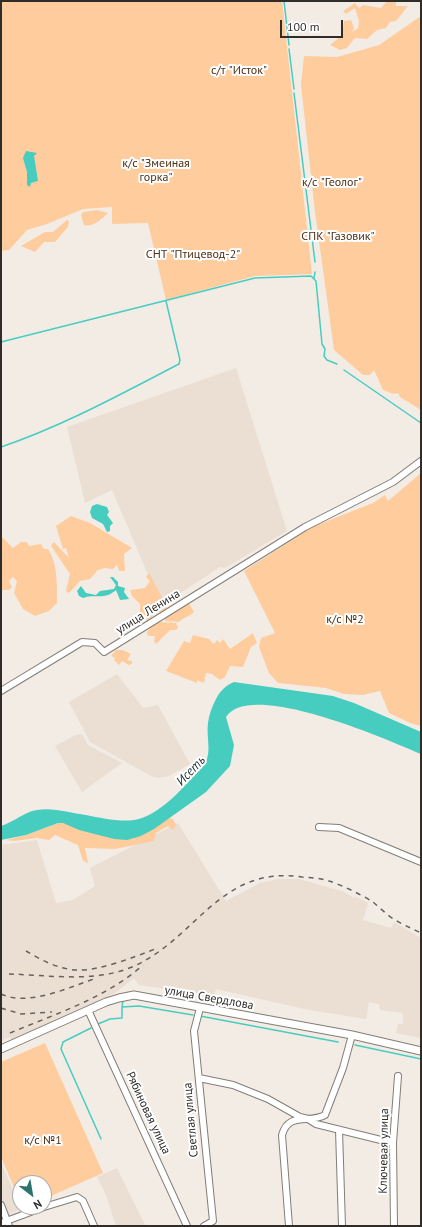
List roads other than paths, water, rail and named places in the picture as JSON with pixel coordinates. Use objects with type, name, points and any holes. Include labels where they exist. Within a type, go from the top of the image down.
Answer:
[{"type":"main road","name":"улица Свердлова","points":[[1,1049],[118,998],[134,996],[352,1035],[421,1051]]},
{"type":"street","name":"улица Ленина","points":[[1,691],[82,642],[95,644],[104,652],[305,527],[393,482],[421,461]]},
{"type":"street","points":[[319,827],[338,828],[421,862]]},
{"type":"street","name":"Светлая улица","points":[[200,1008],[194,1031],[212,1221],[204,1226]]},
{"type":"street","name":"Рябиновая улица","points":[[88,1010],[187,1226]]},
{"type":"street","points":[[289,1226],[282,1135],[284,1127],[290,1122],[323,1116],[328,1110],[352,1035]]},
{"type":"street","name":"Ключевая улица","points":[[394,1226],[393,1143],[398,1076]]},
{"type":"street","points":[[199,1078],[233,1085],[268,1100],[300,1117],[308,1118],[316,1124],[393,1143]]},
{"type":"street","points":[[339,1130],[342,1226]]},
{"type":"street","points":[[52,1205],[77,1197],[83,1201],[94,1226]]},
{"type":"street","points":[[1,1204],[6,1223],[25,1215]]},
{"type":"water","points":[[26,151],[37,153],[34,156],[38,181],[31,183],[30,187],[27,185],[27,172],[23,158]]},
{"type":"water","points":[[97,504],[107,507],[109,512],[107,515],[113,523],[110,526],[110,531],[107,532],[103,524],[92,518],[90,512],[92,506]]},
{"type":"water","points":[[110,577],[113,577],[118,582],[118,586],[125,588],[124,592],[129,599],[120,600],[116,590],[103,596],[83,598],[79,596],[77,591],[81,586],[86,593],[96,595],[100,591],[114,589],[116,585]]},
{"type":"water","points":[[234,682],[333,696],[354,703],[421,732],[421,754],[351,726],[290,708],[262,705],[240,707],[226,717],[234,745],[230,766],[206,792],[154,829],[141,836],[127,840],[114,839],[79,830],[63,823],[58,823],[26,835],[1,840],[1,826],[32,811],[43,809],[55,810],[104,818],[134,820],[144,817],[164,806],[205,764],[208,754],[208,720],[211,711],[216,699],[222,691]]},
{"type":"waterway","points":[[284,1],[289,45]]},
{"type":"waterway","points":[[289,49],[294,89]]},
{"type":"waterway","points":[[294,93],[315,262]]},
{"type":"waterway","points":[[314,278],[315,272]]},
{"type":"waterway","points":[[1,342],[255,278],[311,276],[316,281],[322,344],[325,349],[324,356],[327,360],[337,364]]},
{"type":"waterway","points":[[1,447],[24,439],[69,419],[114,398],[179,364],[180,360],[166,301]]},
{"type":"waterway","points":[[344,370],[421,423]]},
{"type":"waterway","points":[[123,1000],[122,1007],[139,1006],[193,1015]]},
{"type":"waterway","points":[[98,1024],[110,1019],[122,1018],[122,1008]]},
{"type":"waterway","points":[[200,1016],[338,1042]]},
{"type":"waterway","points":[[91,1028],[63,1042],[61,1049],[101,1139]]},
{"type":"waterway","points":[[355,1045],[421,1059]]},
{"type":"railway","points":[[9,974],[87,977],[117,972],[132,967],[155,955],[210,907],[229,893],[250,882],[274,876],[316,878],[334,883],[352,890],[368,899],[392,918],[421,933]]},
{"type":"railway","points":[[26,951],[44,961],[64,968],[71,970],[86,970],[106,966],[155,949]]},
{"type":"railway","points":[[10,1033],[97,996],[129,977],[143,965]]},
{"type":"railway","points":[[1,994],[12,997],[36,997],[97,978]]},
{"type":"railway","points":[[1,1008],[21,1014],[52,1012]]},
{"type":"park label","name":"с/т \"Исток\"","points":[[239,71]]},
{"type":"park label","name":"к/с \"Змеиная горка\"","points":[[156,171]]},
{"type":"park label","name":"к/с \"Геолог\"","points":[[332,183]]},
{"type":"park label","name":"СПК \"Газовик\"","points":[[338,237]]},
{"type":"park label","name":"СНТ \"Птицевод-2\"","points":[[193,255]]},
{"type":"park label","name":"к/с №2","points":[[345,620]]},
{"type":"park label","name":"к/с №1","points":[[43,1141]]},
{"type":"water label","name":"Исеть","points":[[191,771]]}]
